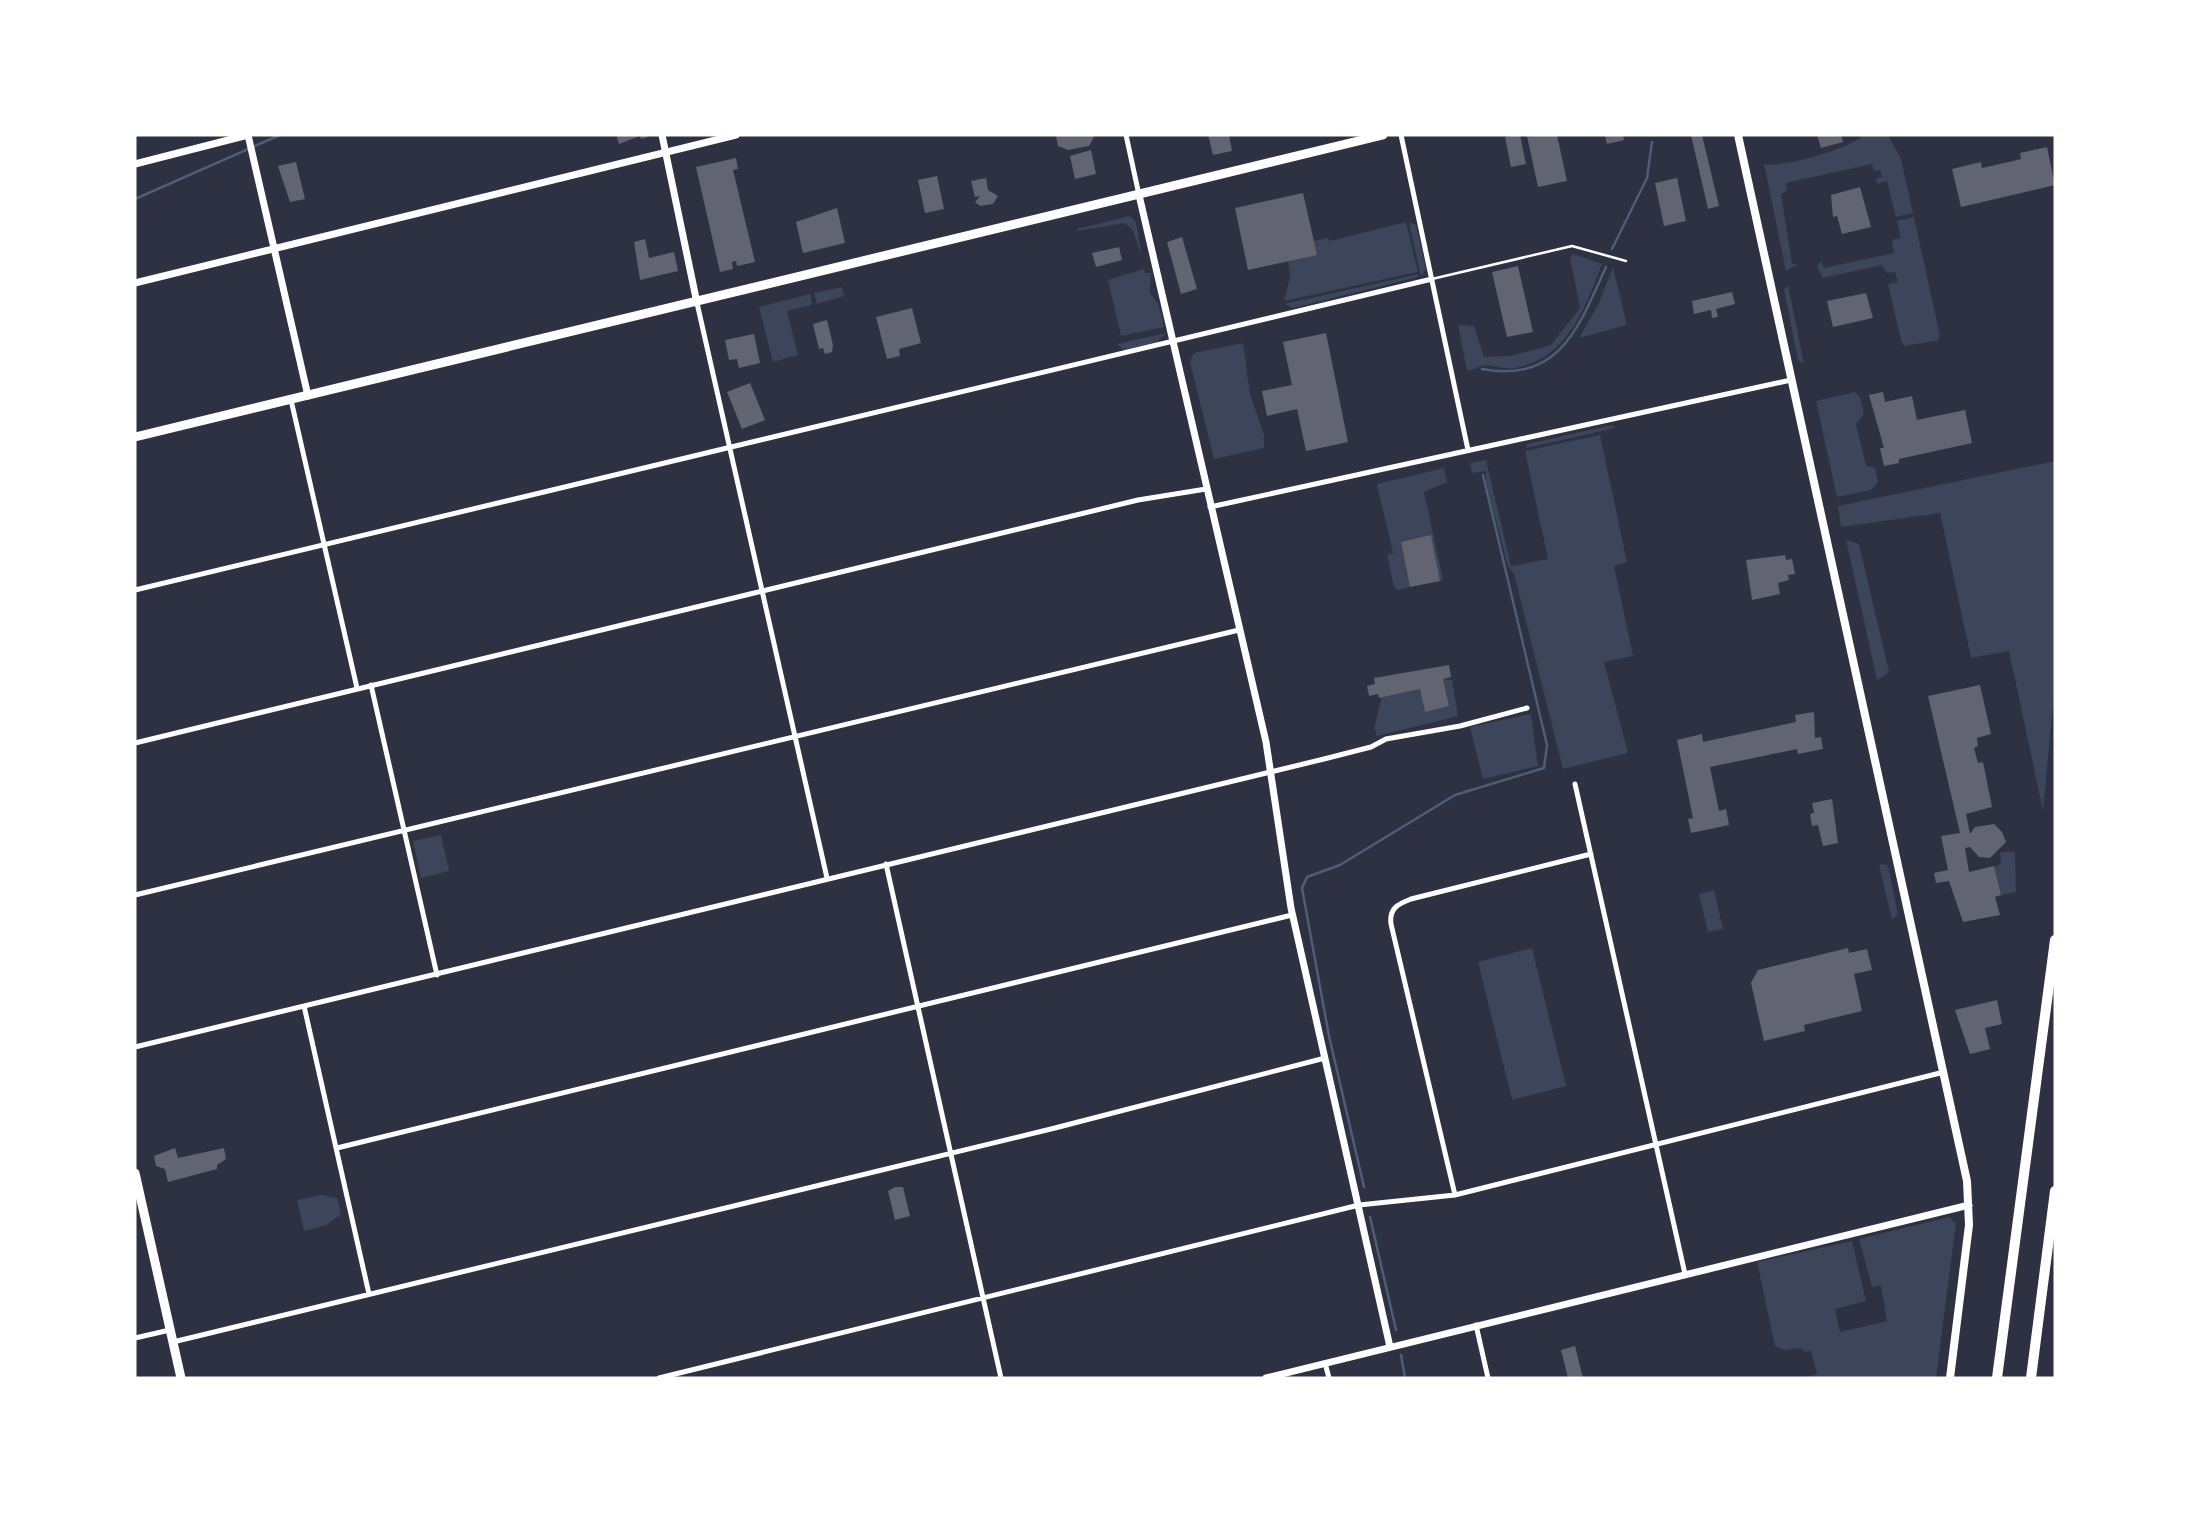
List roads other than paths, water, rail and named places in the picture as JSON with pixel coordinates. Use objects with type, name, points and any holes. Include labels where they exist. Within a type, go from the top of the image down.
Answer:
[{"type":"highway","points":[[1997,1378],[2055,940]]},
{"type":"highway","points":[[2031,1378],[2055,1191]]},
{"type":"main road","points":[[135,437],[1383,135]]},
{"type":"main road","points":[[1738,135],[1965,1172],[1969,1205],[1950,1378]]},
{"type":"main road","points":[[135,1173],[137,1197],[181,1378]]},
{"type":"street","points":[[135,164],[248,135],[308,396]]},
{"type":"street","points":[[662,135],[697,303],[732,447],[827,878]]},
{"type":"street","points":[[135,283],[736,135]]},
{"type":"street","points":[[1126,135],[1272,772],[1292,915],[1390,1347]]},
{"type":"street","points":[[1401,135],[1468,450]]},
{"type":"street","points":[[135,590],[1432,279]]},
{"type":"street","points":[[1210,507],[1791,380]]},
{"type":"street","points":[[291,400],[357,688]]},
{"type":"street","points":[[135,743],[1138,500],[1206,489]]},
{"type":"street","points":[[135,895],[1239,630]]},
{"type":"street","points":[[371,685],[437,975]]},
{"type":"street","points":[[135,1047],[1272,772],[1371,747],[1386,739],[1460,726],[1527,708]]},
{"type":"street","points":[[1575,784],[1685,1274]]},
{"type":"street","points":[[1455,1195],[1391,925],[1392,910],[1398,904],[1411,899],[1591,854]]},
{"type":"street","points":[[886,864],[1001,1378]]},
{"type":"street","points":[[337,1148],[1292,915]]},
{"type":"street","points":[[304,1006],[369,1294]]},
{"type":"street","points":[[173,1342],[950,1154],[1325,1058]]},
{"type":"street","points":[[659,1378],[1359,1205],[1455,1195],[1944,1072]]},
{"type":"street","points":[[1266,1378],[1969,1205]]},
{"type":"street","points":[[1476,1325],[1488,1378]]},
{"type":"street","points":[[135,1338],[170,1330]]},
{"type":"street","points":[[1325,1363],[1329,1378]]},
{"type":"lane","points":[[1432,279],[1572,246],[1626,261]]},
{"type":"waterway","points":[[135,199],[280,135]]},
{"type":"waterway","points":[[1612,249],[1647,178],[1652,142]]},
{"type":"waterway","points":[[1482,369],[1509,371],[1530,368],[1548,359],[1563,346],[1575,329],[1606,267]]},
{"type":"waterway","points":[[1364,1187],[1329,1036],[1302,888],[1307,877],[1340,865],[1455,795],[1544,768],[1547,745],[1483,475]]},
{"type":"waterway","points":[[1370,1217],[1396,1330]]},
{"type":"waterway","points":[[1401,1355],[1405,1378]]}]
